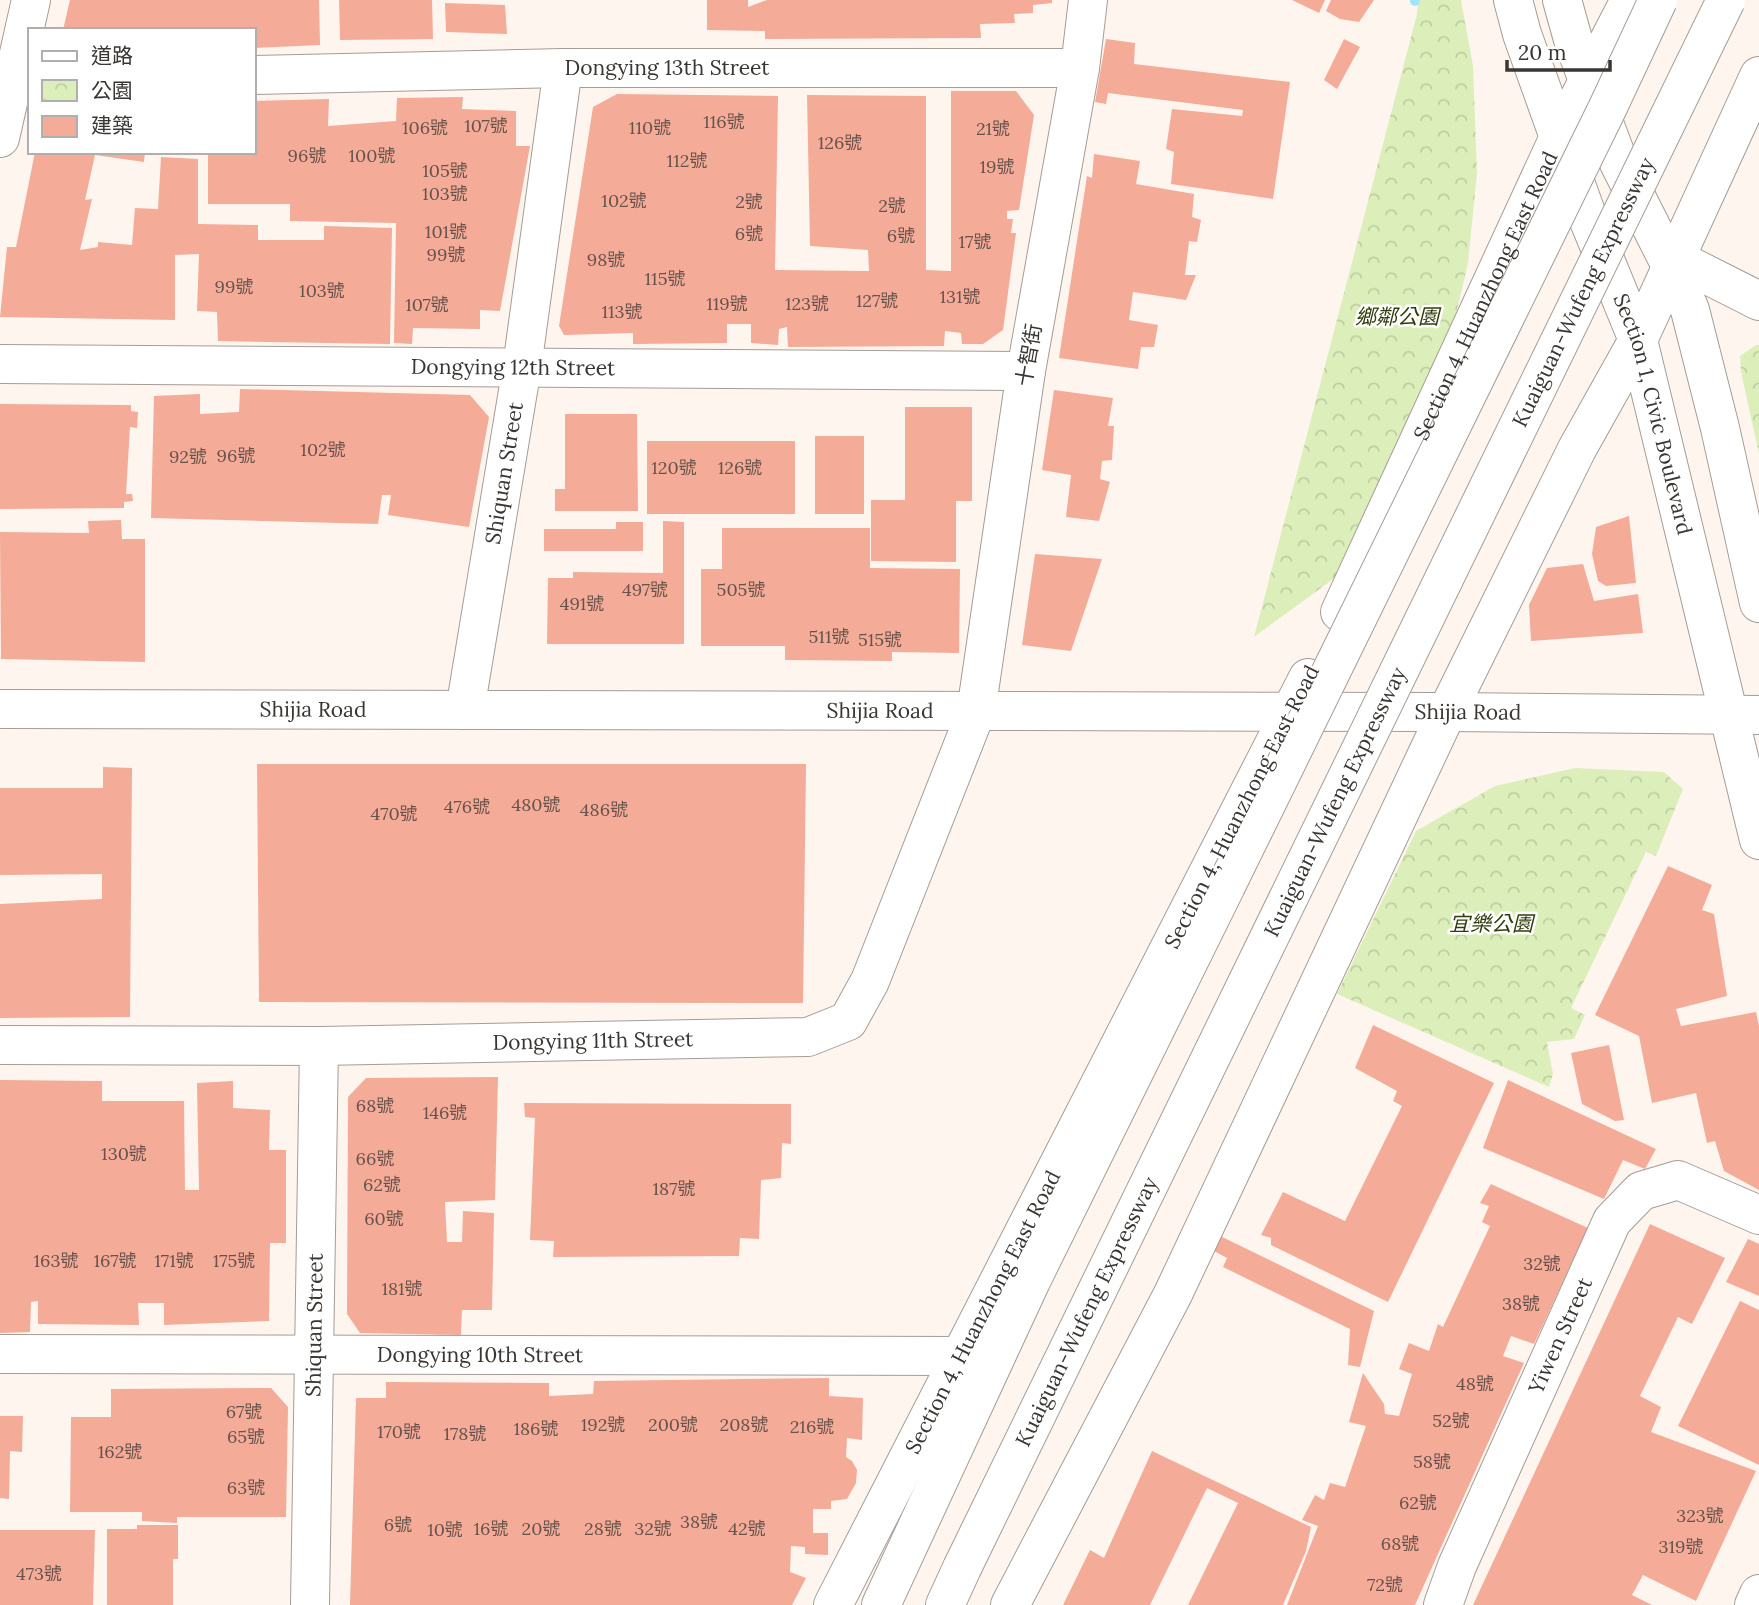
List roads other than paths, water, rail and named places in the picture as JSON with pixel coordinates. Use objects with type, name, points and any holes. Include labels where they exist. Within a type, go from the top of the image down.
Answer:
[{"type":"main road","points":[[0,138],[32,0]]},
{"type":"main road","name":"十智街","points":[[976,712],[1026,371],[1080,68],[1088,0]]},
{"type":"main road","name":"Section 1, Civic Boulevard","points":[[1513,0],[1522,34],[1589,221],[1638,340],[1744,716],[1759,840]]},
{"type":"main road","points":[[1562,0],[1574,43],[1619,163],[1673,262],[1690,310],[1720,428],[1759,603]]},
{"type":"main road","name":"Section 4, Huanzhong East Road","points":[[833,1605],[1321,654],[1559,137],[1630,0]]},
{"type":"main road","points":[[881,1605],[1031,1281],[1608,107],[1658,0]]},
{"type":"main road","name":"Kuaiguan-Wufeng Expressway","points":[[945,1605],[1727,0]]},
{"type":"main road","name":"Dongying 13th Street","points":[[256,75],[563,68],[1080,68]]},
{"type":"main road","name":"Shiquan Street","points":[[465,710],[522,367],[563,68]]},
{"type":"main road","points":[[1010,1605],[1173,1294],[1447,712],[1577,449],[1638,340],[1759,76]]},
{"type":"main road","points":[[1673,262],[1759,302]]},
{"type":"main road","name":"Dongying 12th Street","points":[[0,364],[1026,371]]},
{"type":"main road","name":"Shijia Road","points":[[0,709],[1447,712],[1744,716]]},
{"type":"main road","name":"Dongying 11th Street","points":[[0,1045],[318,1046],[808,1037],[848,1021],[870,981],[976,712]]},
{"type":"main road","name":"Shiquan Street","points":[[310,1605],[318,1046]]},
{"type":"main road","name":"Yiwen Street","points":[[1443,1605],[1457,1566],[1612,1220],[1641,1191],[1678,1180],[1759,1215]]},
{"type":"main road","name":"Dongying 10th Street","points":[[0,1354],[961,1356]]},
{"type":"main road","points":[[1754,1605],[1759,1594]]},
{"type":"park label","name":"鄉鄰公園","points":[[1397,317]]},
{"type":"park label","name":"宜樂公園","points":[[1491,924]]}]
